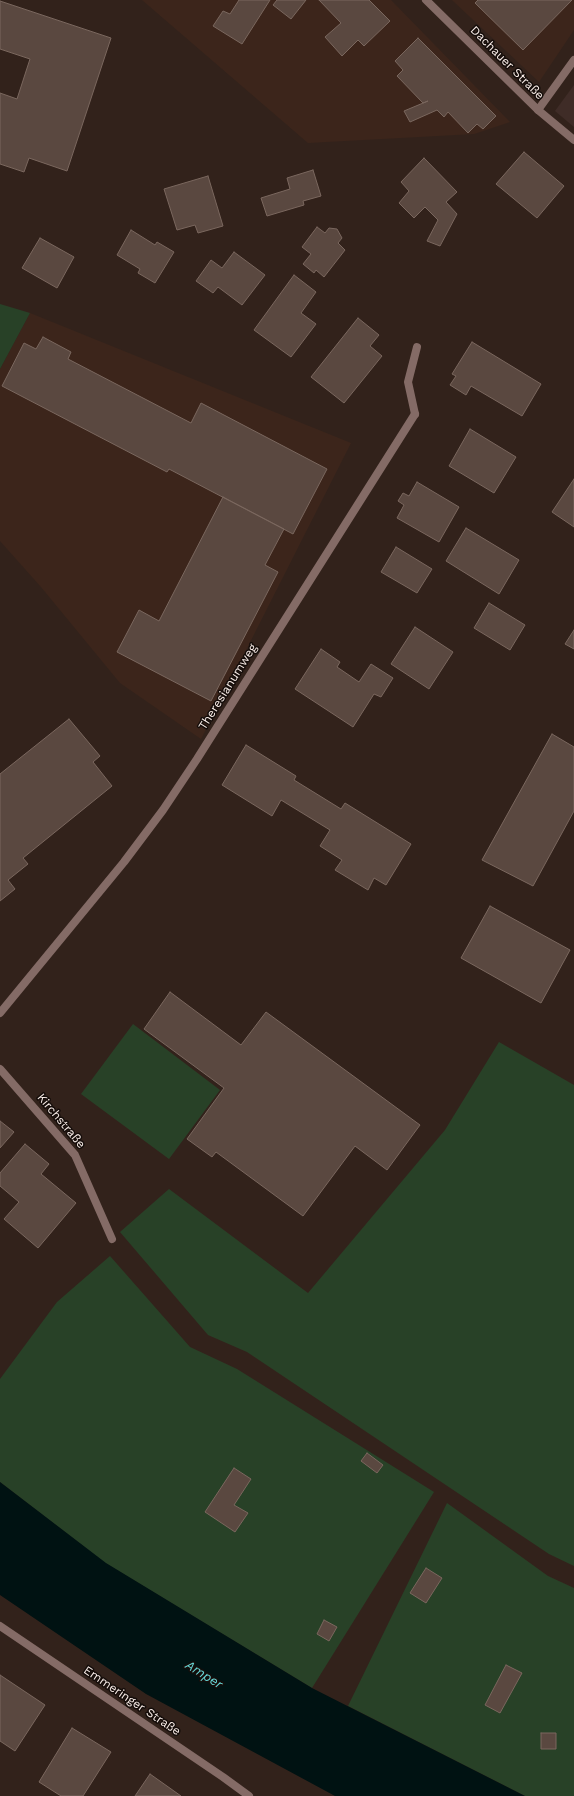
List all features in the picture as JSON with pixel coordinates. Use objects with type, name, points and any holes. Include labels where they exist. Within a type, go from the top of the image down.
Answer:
[{"type":"street","name":"Dachauer Straße","points":[[426,0],[538,110],[574,140]]},
{"type":"street","points":[[538,110],[574,60]]},
{"type":"street","name":"Theresianumweg","points":[[0,1013],[124,862],[163,810],[197,759],[415,414],[408,382],[417,347]]},
{"type":"street","name":"Kirchstraße","points":[[0,1069],[75,1155],[112,1239]]},
{"type":"street","name":"Emmeringer Straße","points":[[0,1626],[249,1796]]},
{"type":"shaded area","points":[[142,0],[391,0],[510,122],[474,134],[308,143]]},
{"type":"shaded area","points":[[452,0],[574,0],[574,30],[539,82]]},
{"type":"shaded area","points":[[574,85],[574,127],[555,111]]},
{"type":"shaded area","points":[[30,313],[351,443],[201,739],[120,683],[41,587],[0,541],[0,369]]},
{"type":"green space","points":[[0,304],[30,313],[0,369]]},
{"type":"green space","points":[[133,1024],[220,1090],[169,1159],[81,1094]]},
{"type":"green space","points":[[499,1042],[574,1085],[574,1566],[549,1554],[247,1352],[208,1335],[120,1232],[169,1189],[308,1293],[445,1130]]},
{"type":"green space","points":[[110,1256],[190,1347],[237,1369],[434,1492],[312,1688],[105,1563],[0,1482],[0,1379],[57,1302]]},
{"type":"green space","points":[[447,1503],[548,1576],[574,1588],[574,1796],[525,1796],[348,1706]]},
{"type":"water","name":"Amper","points":[[0,1482],[106,1563],[312,1688],[525,1796],[335,1796],[146,1694],[0,1595]]},
{"type":"building","points":[[239,0],[270,0],[242,44],[213,26],[223,11],[230,14]]},
{"type":"building","points":[[277,0],[306,0],[291,19],[273,5]]},
{"type":"building","points":[[319,0],[369,0],[390,21],[364,46],[358,40],[342,56],[325,37],[341,23]]},
{"type":"building","points":[[478,0],[572,0],[523,50],[475,3]]},
{"type":"building","points":[[0,1],[111,38],[67,171],[29,158],[24,172],[0,164],[0,93],[17,99],[30,59],[0,49]]},
{"type":"building","points":[[418,38],[496,116],[483,129],[477,124],[468,133],[448,112],[444,117],[437,110],[410,122],[404,111],[428,101],[423,103],[397,76],[403,70],[395,61]]},
{"type":"building","points":[[524,152],[564,186],[537,218],[496,184]]},
{"type":"building","points":[[424,158],[457,192],[446,202],[457,214],[440,246],[427,241],[438,220],[425,207],[414,218],[399,203],[409,191],[401,182]]},
{"type":"building","points":[[313,170],[321,196],[303,201],[304,205],[267,216],[261,198],[290,189],[287,178]]},
{"type":"building","points":[[208,176],[223,226],[198,233],[195,225],[177,230],[164,189]]},
{"type":"building","points":[[317,227],[325,233],[329,228],[337,229],[342,238],[338,243],[345,250],[324,277],[316,270],[314,273],[303,264],[311,254],[302,247]]},
{"type":"building","points":[[131,230],[155,245],[157,242],[174,252],[155,283],[138,273],[140,269],[117,255]]},
{"type":"building","points":[[40,238],[74,257],[57,288],[22,268]]},
{"type":"building","points":[[234,252],[265,275],[242,305],[218,287],[213,293],[196,281],[211,260],[222,268]]},
{"type":"building","points":[[294,275],[316,292],[301,313],[316,324],[291,357],[254,330]]},
{"type":"building","points":[[358,318],[379,335],[370,346],[382,356],[344,403],[311,377]]},
{"type":"building","points":[[43,337],[71,352],[68,359],[191,423],[201,403],[327,469],[293,534],[169,469],[167,472],[2,386],[24,343],[36,349]]},
{"type":"building","points":[[472,342],[541,384],[522,416],[471,386],[466,395],[450,385],[456,376],[452,374]]},
{"type":"building","points":[[470,429],[516,457],[494,493],[449,466]]},
{"type":"building","points":[[574,479],[574,527],[552,512]]},
{"type":"building","points":[[417,482],[459,507],[439,542],[397,518],[404,505],[398,501],[403,493],[409,496]]},
{"type":"building","points":[[223,497],[284,529],[265,565],[278,572],[211,701],[117,652],[139,610],[159,621]]},
{"type":"building","points":[[466,528],[519,560],[499,594],[446,561]]},
{"type":"building","points":[[396,547],[432,569],[417,593],[381,572]]},
{"type":"building","points":[[489,603],[525,625],[510,650],[474,628]]},
{"type":"building","points":[[415,627],[453,652],[429,689],[391,664]]},
{"type":"building","points":[[574,630],[574,649],[565,644]]},
{"type":"building","points":[[321,649],[340,662],[337,667],[359,682],[371,664],[393,678],[381,697],[374,694],[353,727],[295,689]]},
{"type":"building","points":[[69,719],[100,756],[93,762],[112,786],[23,858],[28,864],[8,880],[15,889],[0,901],[0,774]]},
{"type":"building","points":[[552,734],[574,747],[574,811],[533,886],[482,860]]},
{"type":"building","points":[[246,745],[296,776],[294,780],[341,809],[345,803],[411,844],[386,885],[374,878],[368,890],[335,870],[342,860],[320,846],[330,830],[281,800],[272,816],[222,785]]},
{"type":"building","points":[[490,906],[570,950],[541,1003],[461,958]]},
{"type":"building","points":[[170,992],[241,1045],[266,1012],[420,1125],[387,1170],[355,1146],[303,1216],[216,1152],[212,1157],[187,1139],[224,1088],[144,1029]]},
{"type":"building","points":[[0,1121],[14,1132],[0,1148]]},
{"type":"building","points":[[25,1144],[49,1164],[41,1174],[76,1203],[38,1248],[4,1219],[19,1202],[0,1186],[0,1173]]},
{"type":"building","points":[[367,1453],[383,1465],[377,1473],[361,1461]]},
{"type":"building","points":[[234,1468],[251,1479],[234,1505],[248,1513],[235,1532],[205,1512]]},
{"type":"building","points":[[426,1568],[442,1578],[426,1603],[410,1593]]},
{"type":"building","points":[[324,1620],[337,1627],[329,1641],[317,1634]]},
{"type":"building","points":[[506,1665],[522,1673],[500,1713],[485,1705]]},
{"type":"building","points":[[0,1675],[45,1705],[15,1751],[0,1741]]},
{"type":"building","points":[[72,1728],[111,1752],[83,1796],[61,1796],[39,1782]]},
{"type":"building","points":[[541,1733],[556,1733],[556,1749],[541,1749]]},
{"type":"building","points":[[150,1774],[181,1796],[135,1796]]}]
